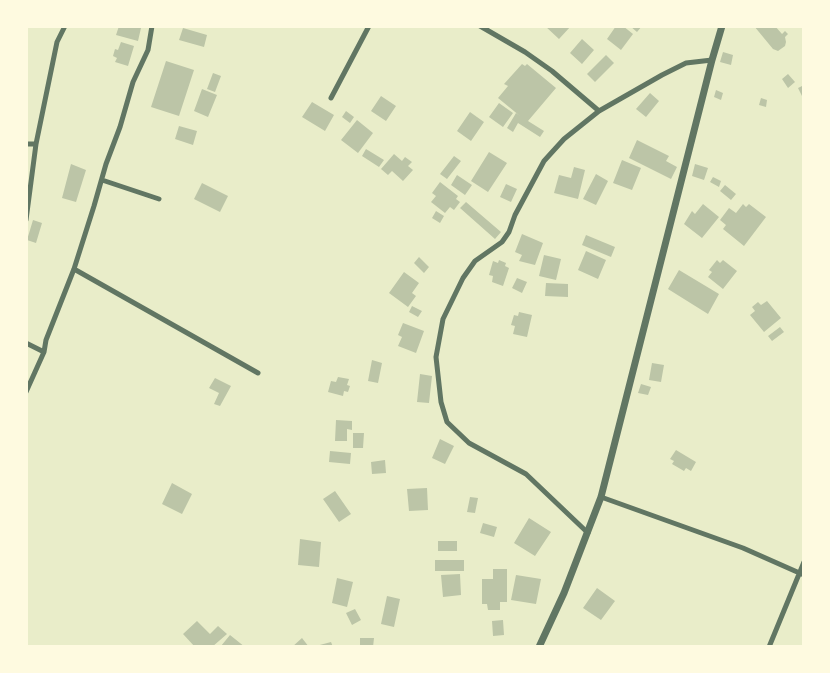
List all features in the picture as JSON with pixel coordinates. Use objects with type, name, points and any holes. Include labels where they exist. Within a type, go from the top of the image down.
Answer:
[{"type":"street","points":[[26,220],[36,144],[57,42],[65,26]]},
{"type":"street","points":[[26,392],[44,352],[46,340],[74,269],[133,82],[148,50],[152,26]]},
{"type":"street","points":[[331,98],[369,26]]},
{"type":"street","points":[[480,26],[525,52],[552,71],[599,111]]},
{"type":"street","points":[[539,647],[564,593],[601,497],[722,26]]},
{"type":"street","points":[[588,533],[526,474],[469,443],[447,422],[441,402],[436,358],[443,319],[475,261],[502,242],[509,232],[515,215],[544,161],[564,139],[599,111],[662,75],[686,63],[712,60]]},
{"type":"street","points":[[26,144],[36,144]]},
{"type":"street","points":[[102,180],[159,199]]},
{"type":"street","points":[[74,269],[258,373]]},
{"type":"street","points":[[26,343],[44,352]]},
{"type":"street","points":[[601,497],[743,548],[801,575]]},
{"type":"street","points":[[769,647],[801,575],[804,562]]},
{"type":"building","points":[[119,26],[141,28],[138,41],[116,35]]},
{"type":"building","points":[[545,26],[571,26],[559,39]]},
{"type":"building","points":[[616,26],[623,26],[633,34],[621,50],[607,39]]},
{"type":"building","points":[[630,26],[642,26],[637,32]]},
{"type":"building","points":[[754,26],[775,26],[782,34],[785,31],[788,34],[785,37],[785,46],[778,51],[773,49]]},
{"type":"building","points":[[183,28],[207,35],[204,47],[179,40]]},
{"type":"building","points":[[582,39],[594,50],[582,64],[570,53]]},
{"type":"building","points":[[121,42],[134,46],[128,66],[115,62],[117,58],[113,56],[115,49],[118,50]]},
{"type":"building","points":[[723,52],[733,55],[731,65],[720,62]]},
{"type":"building","points":[[606,55],[614,63],[595,82],[587,74]]},
{"type":"building","points":[[166,61],[194,70],[179,116],[151,107]]},
{"type":"building","points":[[522,64],[525,66],[527,64],[556,88],[528,121],[544,131],[540,137],[518,123],[513,132],[507,128],[516,113],[520,116],[498,98],[508,86],[504,84]]},
{"type":"building","points":[[213,73],[221,76],[215,92],[207,89]]},
{"type":"building","points":[[788,74],[795,82],[788,88],[782,79]]},
{"type":"building","points":[[804,85],[804,95],[802,96],[798,88]]},
{"type":"building","points":[[202,89],[217,95],[208,117],[194,111]]},
{"type":"building","points":[[716,90],[723,93],[721,100],[714,97]]},
{"type":"building","points":[[650,93],[659,101],[646,117],[636,109]]},
{"type":"building","points":[[381,96],[396,106],[386,121],[371,111]]},
{"type":"building","points":[[761,98],[767,100],[766,107],[759,105]]},
{"type":"building","points":[[312,102],[334,115],[325,131],[302,117]]},
{"type":"building","points":[[499,103],[513,113],[503,127],[489,117]]},
{"type":"building","points":[[346,111],[354,117],[350,123],[342,117]]},
{"type":"building","points":[[470,112],[484,122],[471,141],[457,131]]},
{"type":"building","points":[[357,120],[373,133],[358,153],[341,140]]},
{"type":"building","points":[[179,126],[197,131],[193,145],[175,139]]},
{"type":"building","points":[[637,140],[669,156],[666,161],[677,167],[671,179],[629,158]]},
{"type":"building","points":[[366,149],[384,160],[379,167],[362,156]]},
{"type":"building","points":[[489,152],[507,163],[488,192],[471,181]]},
{"type":"building","points":[[394,154],[402,161],[405,157],[412,162],[408,166],[413,170],[403,181],[392,171],[388,175],[381,169]]},
{"type":"building","points":[[454,156],[461,161],[447,179],[440,174]]},
{"type":"building","points":[[622,160],[641,168],[632,190],[613,183]]},
{"type":"building","points":[[71,164],[86,170],[76,202],[62,198]]},
{"type":"building","points":[[695,164],[708,168],[704,180],[692,176]]},
{"type":"building","points":[[574,167],[585,170],[578,199],[554,193],[559,175],[571,178]]},
{"type":"building","points":[[596,174],[608,181],[596,205],[583,199]]},
{"type":"building","points":[[457,175],[472,185],[465,195],[451,185]]},
{"type":"building","points":[[713,177],[721,181],[719,187],[710,182]]},
{"type":"building","points":[[440,182],[458,196],[456,199],[460,202],[454,210],[450,207],[445,213],[431,202],[436,196],[432,193]]},
{"type":"building","points":[[202,183],[228,196],[220,212],[194,199]]},
{"type":"building","points":[[506,184],[517,189],[511,202],[500,197]]},
{"type":"building","points":[[725,185],[736,194],[731,200],[720,191]]},
{"type":"building","points":[[466,202],[501,232],[495,239],[460,208]]},
{"type":"building","points":[[703,204],[719,217],[702,238],[684,224],[692,211],[695,214]]},
{"type":"building","points":[[743,204],[746,207],[749,204],[766,217],[744,246],[723,229],[726,225],[720,220],[729,208],[736,213]]},
{"type":"building","points":[[436,211],[444,216],[440,223],[432,218]]},
{"type":"building","points":[[33,220],[42,223],[36,243],[27,240]]},
{"type":"building","points":[[522,234],[543,243],[535,265],[519,261],[522,255],[515,252]]},
{"type":"building","points":[[586,235],[615,247],[611,257],[582,245]]},
{"type":"building","points":[[586,251],[606,260],[598,279],[578,270]]},
{"type":"building","points":[[544,255],[561,259],[556,280],[539,276]]},
{"type":"building","points":[[419,257],[429,267],[424,273],[414,263]]},
{"type":"building","points":[[499,260],[506,263],[505,266],[509,268],[503,286],[492,282],[493,276],[489,275],[493,261],[498,263]]},
{"type":"building","points":[[717,260],[720,263],[723,260],[737,271],[723,289],[708,277],[712,272],[709,270]]},
{"type":"building","points":[[679,270],[719,294],[708,314],[668,289]]},
{"type":"building","points":[[404,272],[419,283],[412,293],[416,296],[408,307],[389,293]]},
{"type":"building","points":[[517,278],[527,282],[522,293],[512,288]]},
{"type":"building","points":[[546,283],[568,284],[568,297],[545,296]]},
{"type":"building","points":[[767,301],[781,318],[764,332],[750,315],[755,311],[752,307],[758,302],[761,305]]},
{"type":"building","points":[[412,306],[422,311],[418,317],[409,312]]},
{"type":"building","points":[[519,312],[532,315],[527,337],[513,334],[515,326],[511,325],[514,315],[518,316]]},
{"type":"building","points":[[403,323],[424,331],[416,353],[398,346],[402,337],[398,335]]},
{"type":"building","points":[[780,327],[784,332],[772,341],[768,336]]},
{"type":"building","points":[[372,360],[382,363],[378,383],[368,381]]},
{"type":"building","points":[[652,363],[664,365],[661,382],[649,380]]},
{"type":"building","points":[[420,374],[432,376],[429,403],[417,402]]},
{"type":"building","points":[[338,377],[349,379],[347,385],[350,386],[348,392],[344,391],[343,396],[328,392],[331,381],[336,382]]},
{"type":"building","points":[[215,378],[231,386],[220,406],[214,404],[219,393],[209,388]]},
{"type":"building","points":[[641,384],[651,387],[648,395],[638,393]]},
{"type":"building","points":[[336,420],[352,421],[352,430],[347,429],[347,441],[335,441]]},
{"type":"building","points":[[353,433],[364,433],[363,448],[353,448]]},
{"type":"building","points":[[440,439],[454,446],[445,464],[432,458]]},
{"type":"building","points":[[676,450],[696,462],[691,471],[686,468],[684,471],[672,464],[674,461],[670,459]]},
{"type":"building","points":[[330,451],[351,453],[350,464],[329,462]]},
{"type":"building","points":[[385,460],[386,473],[372,474],[371,462]]},
{"type":"building","points":[[172,483],[192,494],[182,514],[162,504]]},
{"type":"building","points":[[427,488],[428,510],[409,511],[407,489]]},
{"type":"building","points":[[335,491],[351,514],[339,522],[323,499]]},
{"type":"building","points":[[470,497],[478,498],[475,513],[467,512]]},
{"type":"building","points":[[529,518],[551,532],[535,556],[514,543]]},
{"type":"building","points":[[483,523],[497,527],[494,537],[480,533]]},
{"type":"building","points":[[300,539],[321,542],[319,567],[298,565]]},
{"type":"building","points":[[438,541],[457,541],[457,551],[438,551]]},
{"type":"building","points":[[435,560],[464,560],[464,571],[435,571]]},
{"type":"building","points":[[493,569],[507,569],[507,602],[500,602],[500,610],[488,610],[487,604],[482,604],[482,579],[493,579]]},
{"type":"building","points":[[460,574],[461,595],[443,597],[441,575]]},
{"type":"building","points":[[516,575],[541,579],[536,604],[511,600]]},
{"type":"building","points":[[337,578],[353,582],[347,607],[332,603]]},
{"type":"building","points":[[597,588],[615,601],[601,620],[583,608]]},
{"type":"building","points":[[387,596],[400,599],[394,627],[381,624]]},
{"type":"building","points":[[355,609],[361,620],[352,625],[346,613]]},
{"type":"building","points":[[503,620],[504,635],[493,636],[492,621]]},
{"type":"building","points":[[197,621],[210,634],[218,626],[227,634],[212,647],[195,647],[183,634]]},
{"type":"building","points":[[230,635],[245,647],[221,646]]},
{"type":"building","points":[[302,638],[309,647],[292,647]]},
{"type":"building","points":[[360,638],[374,638],[373,647],[360,645]]},
{"type":"building","points":[[331,642],[333,647],[316,647],[316,646]]}]
